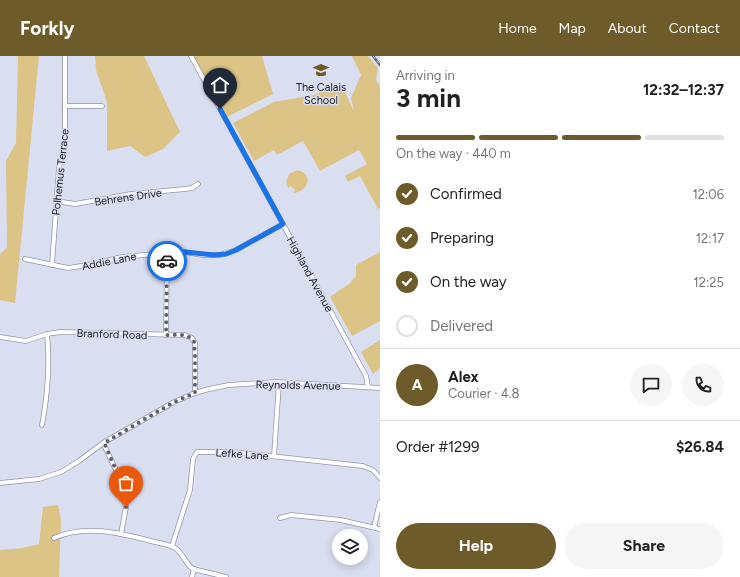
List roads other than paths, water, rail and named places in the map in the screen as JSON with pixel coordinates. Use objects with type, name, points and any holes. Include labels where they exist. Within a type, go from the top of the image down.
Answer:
[{"type":"street","name":"Polhemus Terrace","points":[[52,265],[59,167],[65,146],[65,56]]},
{"type":"street","name":"Highland Avenue","points":[[191,56],[366,376],[368,387]]},
{"type":"street","points":[[65,106],[102,106]]},
{"type":"street","name":"Behrens Drive","points":[[56,201],[75,204],[130,194],[192,188],[198,184]]},
{"type":"street","name":"Addie Lane","points":[[25,258],[61,267],[76,268],[122,257],[185,252],[214,255],[226,254],[283,224]]},
{"type":"street","points":[[166,335],[167,253]]},
{"type":"street","name":"Branford Road","points":[[0,336],[26,341],[60,332],[185,335],[194,341],[195,393]]},
{"type":"street","points":[[42,425],[49,377],[50,358],[48,334]]},
{"type":"street","points":[[274,456],[279,382]]},
{"type":"street","name":"Reynolds Avenue","points":[[0,483],[39,479],[61,472],[79,462],[104,443],[174,402],[195,393],[229,385],[279,382],[380,388]]},
{"type":"street","points":[[104,443],[116,470],[126,507],[121,534]]},
{"type":"street","name":"Lefke Lane","points":[[172,546],[190,490],[193,459],[195,454],[202,452],[232,452],[363,466],[373,470],[380,478]]},
{"type":"street","points":[[374,527],[380,502]]},
{"type":"street","points":[[280,518],[292,515],[342,520],[380,529]]},
{"type":"street","points":[[54,538],[65,533],[92,531],[106,531],[121,534],[172,546],[178,550],[188,565],[194,569],[226,577]]},
{"type":"street","points":[[192,577],[194,569]]},
{"type":"railway","points":[[373,56],[380,65]]},
{"type":"place","name":"The Calais School","points":[[321,70]]}]
